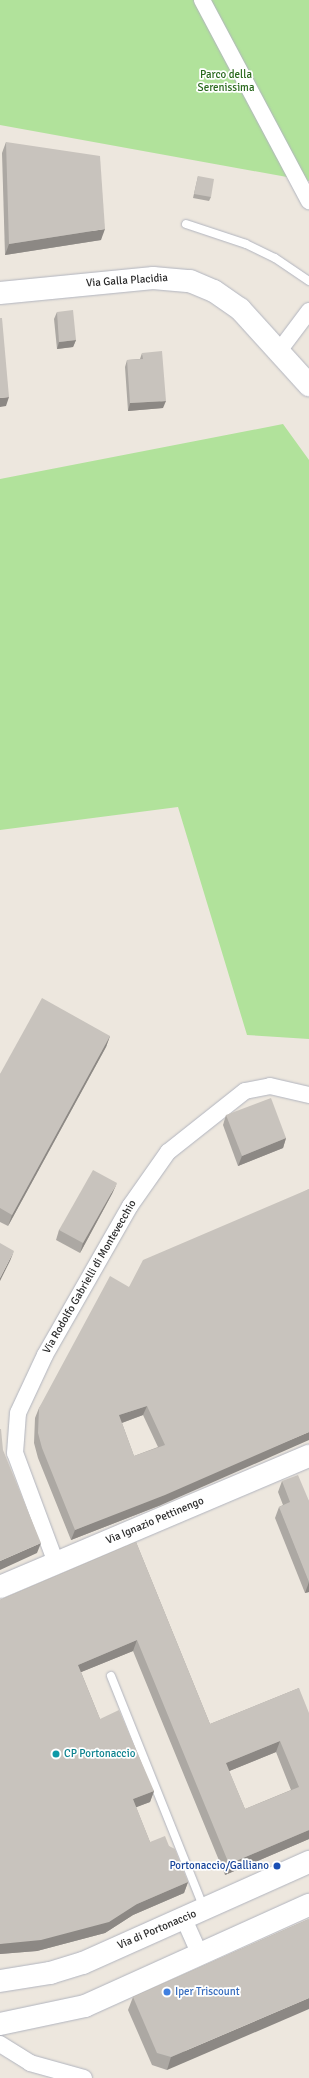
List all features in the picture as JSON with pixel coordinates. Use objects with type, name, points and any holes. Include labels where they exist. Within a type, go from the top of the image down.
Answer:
[{"type":"main road","name":"Via Galla Placidia","points":[[0,293],[177,278],[201,284],[229,300],[309,385]]},
{"type":"main road","name":"Via Ignazio Pettinengo","points":[[0,1586],[309,1456]]},
{"type":"main road","name":"Via di Portonaccio","points":[[0,1981],[67,1968],[205,1910],[309,1862]]},
{"type":"main road","points":[[0,2024],[85,2006],[309,1905]]},
{"type":"street","points":[[202,0],[309,201]]},
{"type":"street","points":[[279,352],[309,311]]},
{"type":"street","name":"Via Rodolfo Gabrielli di Montevecchio","points":[[56,1563],[15,1453],[18,1413],[44,1355],[130,1206],[168,1152],[245,1091],[270,1086],[309,1095]]},
{"type":"street","points":[[184,1919],[200,1955]]},
{"type":"street","points":[[0,2044],[30,2063],[84,2078]]},
{"type":"lane","points":[[186,224],[246,244],[275,258],[309,281]]},
{"type":"lane","points":[[111,1676],[205,1910]]},
{"type":"green space","name":"Parco della Serenissima","points":[[0,0],[309,0],[309,181],[0,125]]},
{"type":"green space","points":[[283,424],[309,460],[309,1039],[247,1035],[178,807],[0,830],[0,479]]},
{"type":"building","points":[[6,142],[100,156],[105,229],[9,244]]},
{"type":"building","points":[[198,176],[214,179],[211,197],[194,194]]},
{"type":"building","points":[[73,310],[76,340],[59,342],[57,312]]},
{"type":"building","points":[[0,318],[2,318],[9,397],[0,398]]},
{"type":"building","points":[[162,351],[166,401],[130,403],[127,360],[143,359],[142,353]]},
{"type":"building","points":[[42,998],[110,1036],[12,1215],[0,1208],[0,1074]]},
{"type":"building","points":[[271,1098],[286,1138],[242,1156],[226,1115]]},
{"type":"building","points":[[93,1170],[117,1183],[83,1243],[59,1230]]},
{"type":"building","points":[[309,1189],[309,1432],[165,1495],[75,1530],[42,1448],[38,1433],[39,1408],[110,1276],[129,1287],[143,1260]],"holes":[[[147,1406],[165,1445],[134,1456],[119,1415]]]},
{"type":"building","points":[[0,1243],[14,1251],[0,1278]]},
{"type":"building","points":[[0,1429],[3,1450],[41,1543],[0,1561]]},
{"type":"building","points":[[298,1475],[309,1501],[309,1582],[279,1507],[290,1502],[282,1481]]},
{"type":"building","name":"CP Portonaccio","points":[[136,1542],[210,1724],[299,1688],[309,1713],[309,1830],[229,1864],[137,1640],[78,1665],[100,1719],[119,1710],[154,1791],[133,1799],[150,1842],[165,1836],[169,1846],[175,1849],[188,1882],[137,1904],[109,1922],[41,1940],[0,1944],[0,1600]],"holes":[[[280,1741],[299,1787],[245,1809],[226,1763]]]},
{"type":"building","points":[[309,1919],[309,1998],[171,2057],[157,2053],[133,1997]]},
{"type":"place","name":"CP Portonaccio","points":[[56,1754]]},
{"type":"place","name":"Portonaccio/Galliano","points":[[277,1866]]},
{"type":"place","name":"Iper Triscount","points":[[167,1992]]}]
